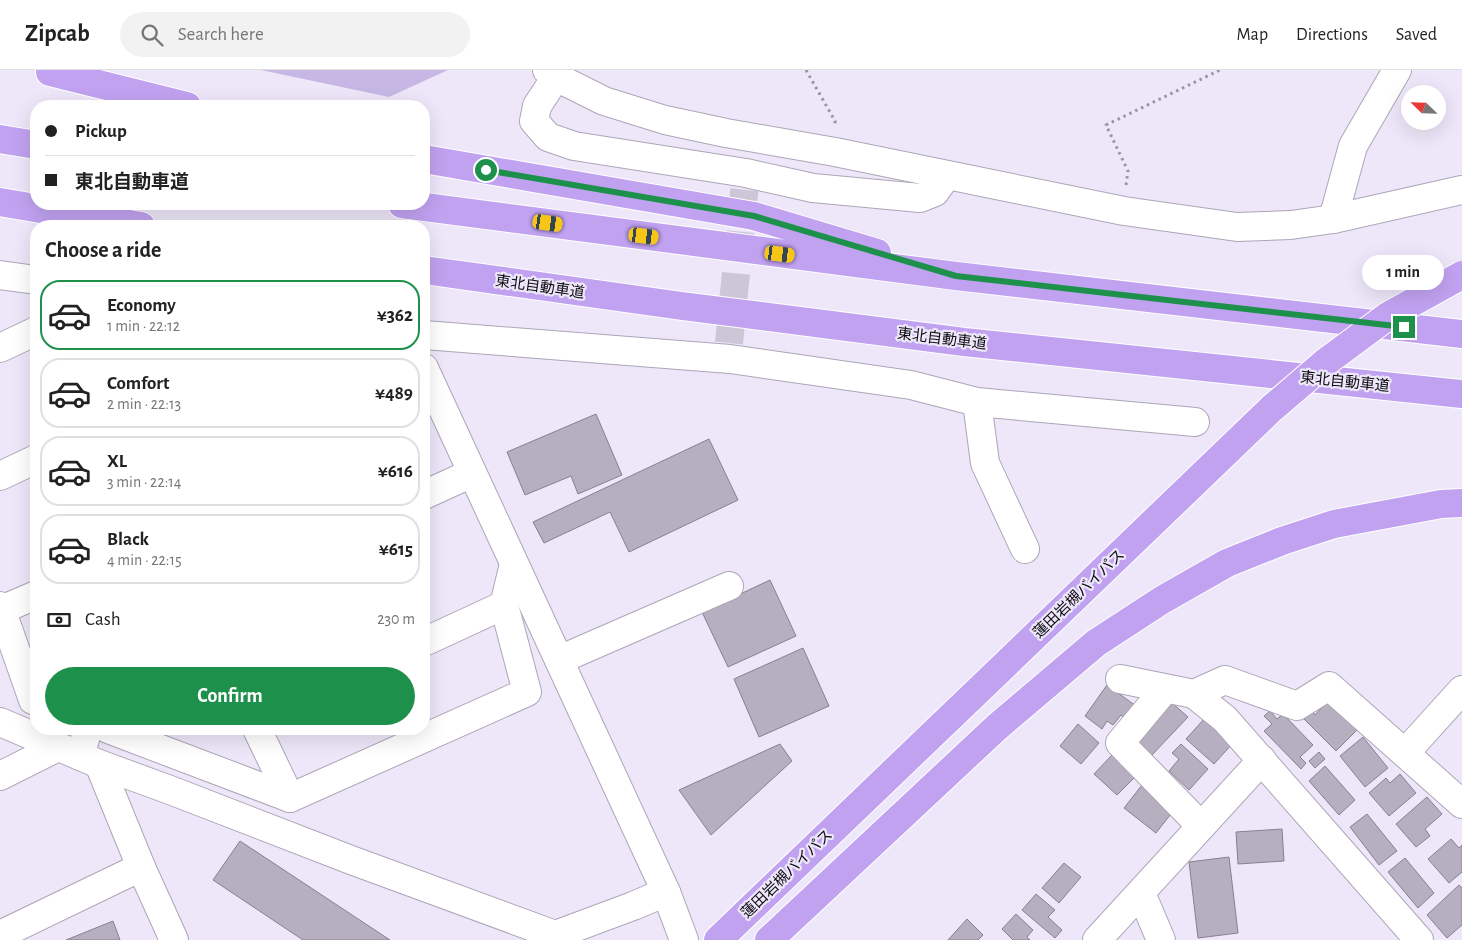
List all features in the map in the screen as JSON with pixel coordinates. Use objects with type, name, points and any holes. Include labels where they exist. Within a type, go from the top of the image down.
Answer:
[{"type":"highway","points":[[46,71],[163,100]]},
{"type":"highway","points":[[0,138],[30,144]]},
{"type":"highway","points":[[430,160],[754,216],[956,276]]},
{"type":"highway","points":[[0,202],[30,207]]},
{"type":"highway","points":[[430,208],[956,276],[1462,334]]},
{"type":"highway","points":[[47,210],[106,220]]},
{"type":"highway","name":"東北自動車道","points":[[430,271],[672,305],[964,342],[1462,394]]},
{"type":"highway","name":"蓮田岩槻バイパス","points":[[718,940],[1271,409],[1327,361],[1388,316],[1462,275]]},
{"type":"highway","points":[[769,940],[997,727],[1096,643],[1162,600],[1227,564],[1282,540],[1334,524],[1441,504],[1462,503]]},
{"type":"street","points":[[1333,219],[1353,146],[1396,70]]},
{"type":"street","points":[[947,176],[935,192],[920,198],[813,188],[746,173],[574,146],[548,137],[534,121],[537,106],[551,74],[604,101],[665,120],[835,152],[1124,211],[1237,227],[1291,225],[1333,219],[1462,190]]},
{"type":"street","points":[[0,274],[30,279]]},
{"type":"street","points":[[0,348],[30,334]]},
{"type":"street","points":[[430,335],[729,351],[911,386],[977,402],[1195,422]]},
{"type":"street","points":[[430,381],[666,892],[684,940]]},
{"type":"street","points":[[977,402],[985,463],[1025,549]]},
{"type":"street","points":[[0,476],[30,463]]},
{"type":"street","points":[[430,492],[472,473]]},
{"type":"street","points":[[430,726],[527,692],[504,605],[514,564]]},
{"type":"street","points":[[559,660],[728,586]]},
{"type":"street","points":[[30,597],[1,608],[30,691]]},
{"type":"street","points":[[430,639],[504,605]]},
{"type":"street","points":[[1120,679],[1194,694],[1224,719],[1419,940]]},
{"type":"street","points":[[1194,694],[1225,680],[1297,706],[1329,686],[1462,804]]},
{"type":"street","points":[[1165,688],[1120,743],[1201,826]]},
{"type":"street","points":[[1405,754],[1462,690]]},
{"type":"street","points":[[0,722],[30,735]]},
{"type":"street","points":[[30,735],[79,756],[351,860],[555,935],[666,892]]},
{"type":"street","points":[[86,735],[79,756],[141,866],[174,940]]},
{"type":"street","points":[[124,735],[290,798]]},
{"type":"street","points":[[260,735],[290,798]]},
{"type":"street","points":[[290,798],[394,738]]},
{"type":"street","points":[[0,776],[79,756]]},
{"type":"street","points":[[1097,940],[1262,760]]},
{"type":"street","points":[[0,935],[141,866]]},
{"type":"street","points":[[1141,893],[1161,940]]},
{"type":"path","points":[[806,70],[835,121],[835,152]]},
{"type":"path","points":[[1124,211],[1128,171],[1106,125],[1220,70]]},
{"type":"shaded area","points":[[261,70],[448,70],[389,97]]},
{"type":"building","points":[[596,414],[622,475],[578,494],[571,476],[525,495],[507,452]]},
{"type":"building","points":[[709,439],[738,500],[629,552],[610,512],[544,543],[533,522]]},
{"type":"building","points":[[770,580],[796,636],[728,667],[702,612]]},
{"type":"building","points":[[803,648],[829,706],[759,737],[734,679]]},
{"type":"building","points":[[1107,685],[1136,706],[1126,719],[1121,715],[1113,725],[1107,721],[1102,729],[1085,716]]},
{"type":"building","points":[[1328,701],[1357,730],[1336,751],[1304,719],[1312,711],[1315,715]]},
{"type":"building","points":[[1171,702],[1188,717],[1151,756],[1136,741]]},
{"type":"building","points":[[1270,711],[1277,719],[1283,714],[1313,745],[1300,757],[1306,763],[1301,769],[1264,731],[1272,724],[1264,716]]},
{"type":"building","points":[[1205,718],[1233,743],[1214,764],[1186,739]]},
{"type":"building","points":[[1078,724],[1099,743],[1081,764],[1060,746]]},
{"type":"building","points":[[1363,737],[1388,768],[1365,787],[1340,756]]},
{"type":"building","points":[[780,744],[792,761],[711,835],[679,790]]},
{"type":"building","points":[[1181,744],[1208,769],[1189,790],[1169,771],[1179,759],[1172,753]]},
{"type":"building","points":[[1319,752],[1325,759],[1315,768],[1309,761]]},
{"type":"building","points":[[1113,754],[1136,776],[1117,795],[1094,774]]},
{"type":"building","points":[[1325,766],[1355,800],[1339,815],[1309,781]]},
{"type":"building","points":[[1400,774],[1416,793],[1389,816],[1369,793],[1386,778],[1390,783]]},
{"type":"building","points":[[1142,785],[1174,810],[1156,833],[1124,808]]},
{"type":"building","points":[[1427,797],[1442,814],[1425,829],[1430,836],[1416,847],[1396,824]]},
{"type":"building","points":[[1367,814],[1397,851],[1379,865],[1350,827]]},
{"type":"building","points":[[1282,829],[1284,861],[1238,864],[1236,832]]},
{"type":"building","points":[[1451,839],[1459,848],[1462,845],[1462,872],[1449,883],[1428,859]]},
{"type":"building","points":[[240,841],[390,940],[303,940],[213,880]]},
{"type":"building","points":[[1229,857],[1238,933],[1198,938],[1189,862]]},
{"type":"building","points":[[1405,858],[1434,893],[1418,908],[1388,872]]},
{"type":"building","points":[[1064,863],[1081,877],[1059,903],[1042,888]]},
{"type":"building","points":[[1459,885],[1462,888],[1462,925],[1447,938],[1427,915]]},
{"type":"building","points":[[1036,894],[1055,910],[1048,917],[1062,930],[1055,938],[1022,910]]},
{"type":"building","points":[[1016,914],[1033,930],[1027,937],[1030,940],[1013,940],[1002,929]]},
{"type":"building","points":[[967,919],[983,935],[978,940],[948,940]]},
{"type":"building","points":[[113,921],[120,940],[66,940]]},
{"type":"tunnel","points":[[729,343],[746,173]]},
{"type":"route","points":[[486,170],[754,216],[956,276],[1404,327]]}]
